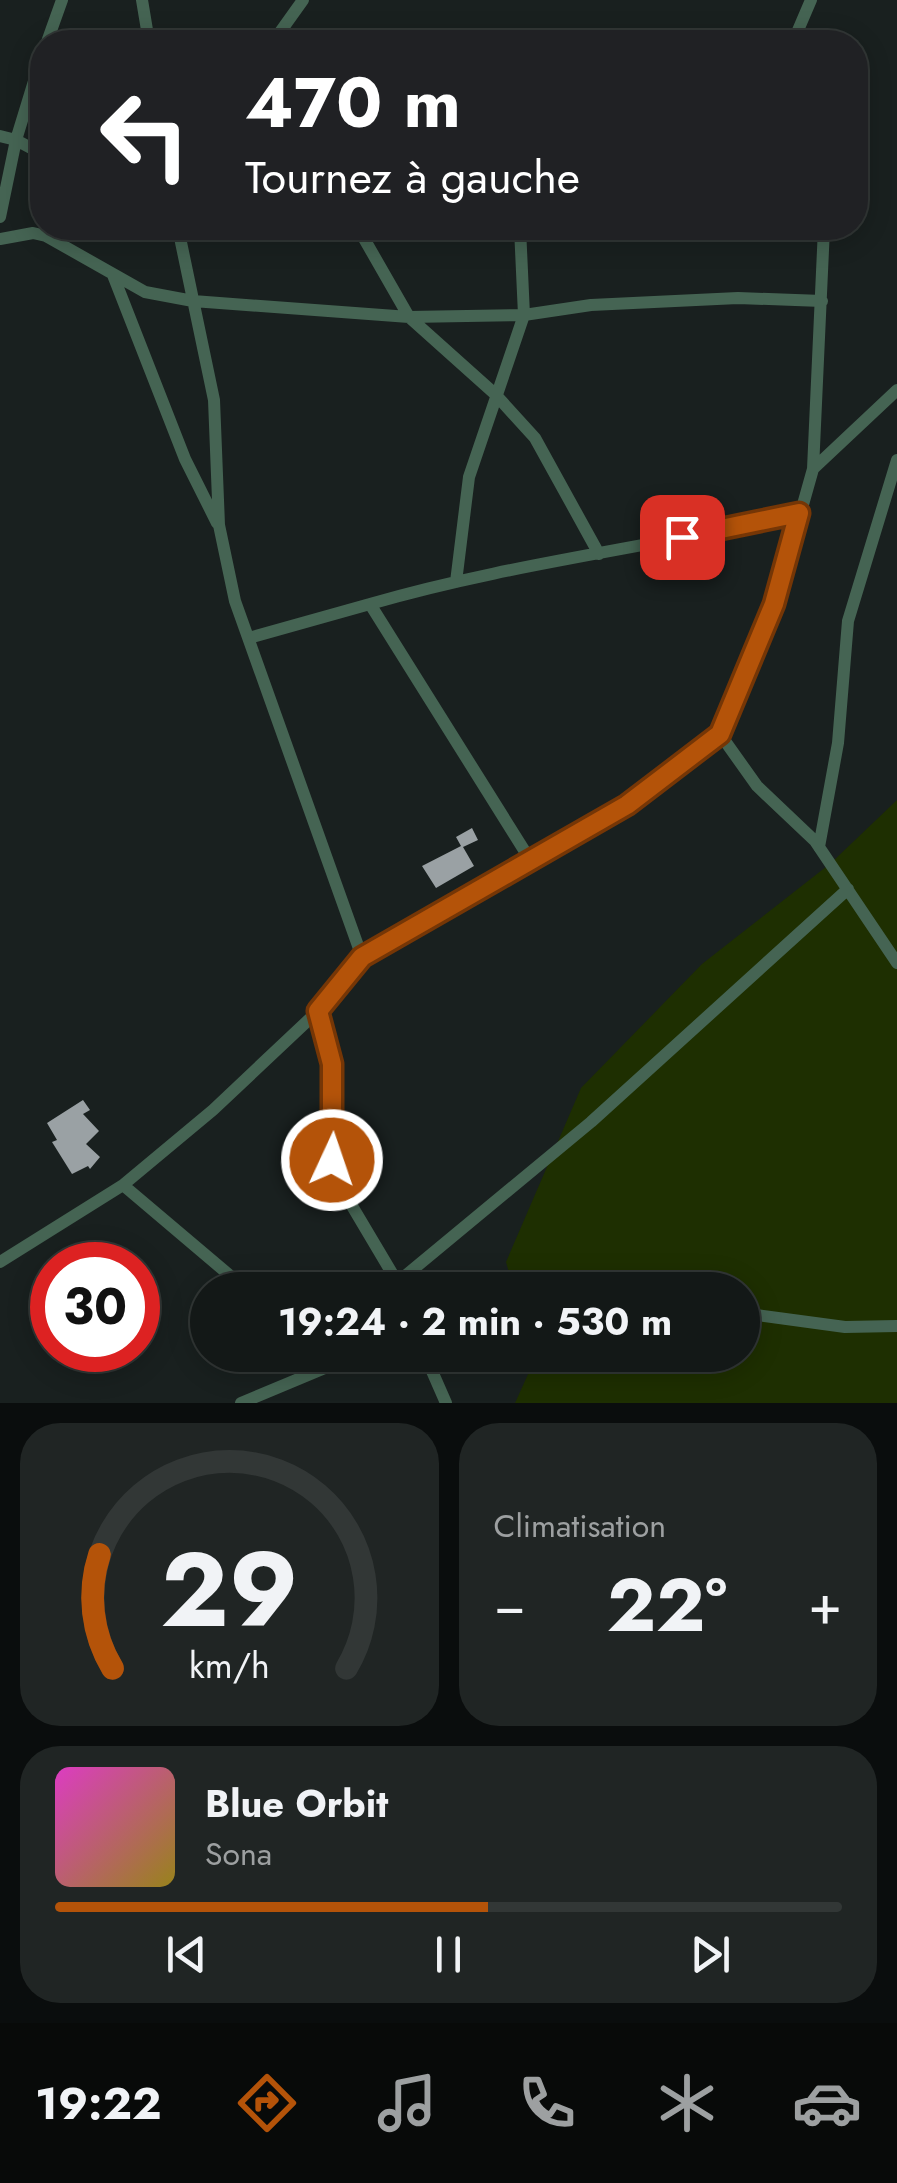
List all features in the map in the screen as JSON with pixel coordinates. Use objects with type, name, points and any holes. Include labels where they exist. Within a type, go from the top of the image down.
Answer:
[{"type":"street","points":[[51,30],[62,0]]},
{"type":"street","points":[[142,0],[147,30]]},
{"type":"street","points":[[282,30],[303,0]]},
{"type":"street","points":[[798,30],[811,0]]},
{"type":"street","points":[[0,217],[30,94]]},
{"type":"street","points":[[0,136],[30,148]]},
{"type":"street","points":[[0,239],[30,234]]},
{"type":"street","points":[[53,240],[145,292],[193,302],[409,317],[524,315],[592,305],[738,298],[822,301]]},
{"type":"street","points":[[180,240],[214,400],[219,526],[235,601],[362,957]]},
{"type":"street","points":[[365,240],[409,317],[494,394],[542,449],[599,554]]},
{"type":"street","points":[[456,582],[469,476],[524,315],[521,240]]},
{"type":"street","points":[[0,1262],[122,1185],[213,1110],[318,1011],[362,957],[627,805],[720,734],[774,604],[813,468],[824,240]]},
{"type":"street","points":[[113,274],[185,459],[219,526]]},
{"type":"street","points":[[813,468],[897,390]]},
{"type":"street","points":[[819,847],[838,743],[848,621],[897,460]]},
{"type":"street","points":[[248,638],[456,582],[799,513]]},
{"type":"street","points":[[370,604],[529,858]]},
{"type":"street","points":[[720,734],[756,786],[819,847],[897,963]]},
{"type":"street","points":[[415,1272],[591,1122],[848,889]]},
{"type":"street","points":[[318,1011],[332,1064],[332,1160],[339,1184],[392,1272]]},
{"type":"street","points":[[122,1185],[226,1272]]},
{"type":"street","points":[[760,1316],[845,1326],[897,1326]]},
{"type":"street","points":[[241,1403],[311,1372]]},
{"type":"street","points":[[432,1372],[446,1403]]},
{"type":"green space","points":[[897,800],[897,1403],[515,1403],[529,1372],[760,1372],[760,1272],[509,1272],[506,1262],[581,1088],[702,964],[831,863]]},
{"type":"building","points":[[472,828],[478,840],[463,847],[474,866],[436,888],[422,866],[461,846],[456,837]]},
{"type":"building","points":[[83,1100],[90,1110],[83,1114],[99,1131],[86,1144],[100,1157],[90,1169],[88,1166],[72,1174],[52,1142],[57,1140],[47,1123]]},
{"type":"route","points":[[332,1160],[332,1064],[318,1011],[362,957],[627,805],[720,734],[774,604],[799,513],[682,537]]}]
